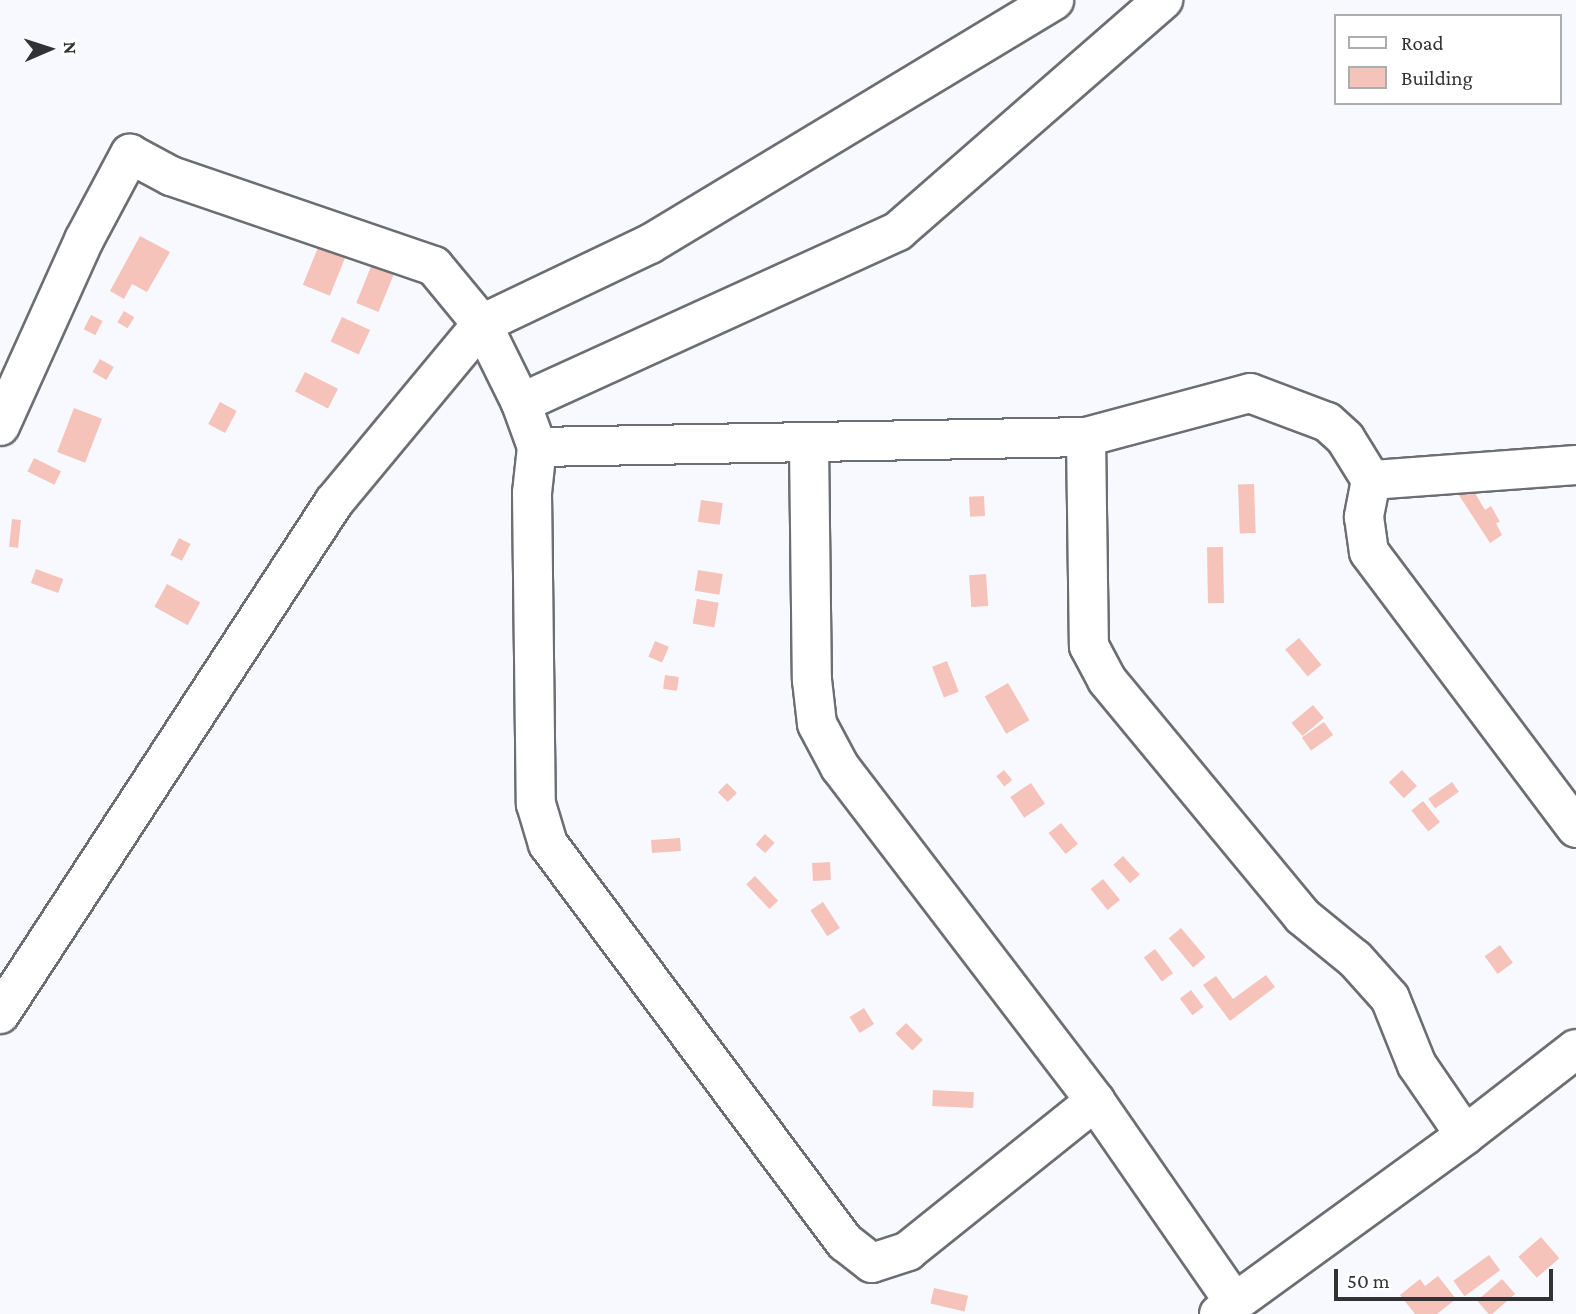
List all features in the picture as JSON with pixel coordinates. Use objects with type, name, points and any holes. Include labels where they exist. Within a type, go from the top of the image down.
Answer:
[{"type":"street","points":[[0,1014],[334,502],[482,324],[650,244],[1054,0]]},
{"type":"street","points":[[521,403],[898,231],[1163,0]]},
{"type":"street","points":[[0,426],[84,240],[130,154],[171,176],[434,266],[482,324],[521,403],[537,447],[533,493],[536,804],[548,845],[845,1242],[872,1263],[908,1251],[1095,1101]]},
{"type":"street","points":[[537,447],[1086,437],[1250,393],[1327,422],[1345,438],[1371,480],[1364,517],[1369,552],[1576,828]]},
{"type":"street","points":[[1086,437],[1089,646],[1107,680],[1302,916],[1355,958],[1390,998],[1417,1065],[1465,1135]]},
{"type":"street","points":[[808,444],[812,680],[817,724],[840,767],[1095,1101],[1227,1308],[1465,1135],[1576,1049]]},
{"type":"street","points":[[1371,480],[1576,465]]},
{"type":"building","points":[[140,236],[170,252],[147,292],[132,284],[124,299],[110,291]]},
{"type":"building","points":[[319,245],[346,256],[330,296],[303,285]]},
{"type":"building","points":[[372,264],[394,273],[379,312],[356,303]]},
{"type":"building","points":[[124,311],[134,317],[128,328],[117,322]]},
{"type":"building","points":[[91,315],[103,321],[95,335],[84,329]]},
{"type":"building","points":[[342,317],[370,330],[359,355],[331,341]]},
{"type":"building","points":[[100,359],[114,367],[106,380],[92,372]]},
{"type":"building","points":[[305,372],[338,389],[328,408],[295,392]]},
{"type":"building","points":[[220,402],[237,411],[225,433],[208,424]]},
{"type":"building","points":[[74,408],[102,419],[85,463],[57,452]]},
{"type":"building","points":[[34,458],[61,471],[54,485],[27,471]]},
{"type":"building","points":[[1468,481],[1485,510],[1491,506],[1500,522],[1496,523],[1502,535],[1490,543],[1455,489]]},
{"type":"building","points":[[1254,484],[1256,533],[1240,534],[1238,485]]},
{"type":"building","points":[[984,496],[985,516],[970,517],[969,497]]},
{"type":"building","points":[[701,500],[723,503],[720,525],[698,522]]},
{"type":"building","points":[[12,519],[21,520],[18,548],[9,547]]},
{"type":"building","points":[[179,538],[191,544],[182,561],[170,555]]},
{"type":"building","points":[[1207,547],[1223,547],[1224,603],[1208,603]]},
{"type":"building","points":[[36,569],[63,579],[58,593],[31,583]]},
{"type":"building","points":[[698,570],[723,574],[719,595],[695,591]]},
{"type":"building","points":[[986,574],[988,606],[971,607],[969,575]]},
{"type":"building","points":[[167,584],[200,602],[188,625],[154,607]]},
{"type":"building","points":[[697,599],[719,603],[714,627],[693,624]]},
{"type":"building","points":[[1299,638],[1321,665],[1308,676],[1285,650]]},
{"type":"building","points":[[655,641],[669,647],[662,663],[648,657]]},
{"type":"building","points":[[947,661],[959,692],[944,698],[932,667]]},
{"type":"building","points":[[665,675],[679,677],[677,691],[663,689]]},
{"type":"building","points":[[1008,683],[1030,720],[1006,734],[985,696]]},
{"type":"building","points":[[1313,705],[1324,718],[1302,736],[1292,723]]},
{"type":"building","points":[[1324,722],[1333,735],[1311,751],[1302,737]]},
{"type":"building","points":[[1004,770],[1012,780],[1004,786],[996,776]]},
{"type":"building","points":[[1402,770],[1417,786],[1404,798],[1389,782]]},
{"type":"building","points":[[1452,782],[1459,792],[1435,808],[1428,799]]},
{"type":"building","points":[[727,783],[737,793],[728,802],[718,792]]},
{"type":"building","points":[[1031,783],[1045,804],[1024,818],[1010,797]]},
{"type":"building","points":[[1423,801],[1440,822],[1428,831],[1411,810]]},
{"type":"building","points":[[1061,823],[1078,844],[1066,854],[1049,833]]},
{"type":"building","points":[[765,834],[775,843],[765,853],[756,844]]},
{"type":"building","points":[[680,838],[681,851],[652,853],[651,840]]},
{"type":"building","points":[[1123,856],[1140,875],[1130,883],[1113,865]]},
{"type":"building","points":[[830,862],[831,880],[813,881],[812,863]]},
{"type":"building","points":[[755,876],[778,901],[769,909],[746,884]]},
{"type":"building","points":[[1103,879],[1120,900],[1108,910],[1091,889]]},
{"type":"building","points":[[823,902],[840,928],[827,936],[810,910]]},
{"type":"building","points":[[1181,928],[1205,957],[1193,967],[1169,938]]},
{"type":"building","points":[[1500,945],[1513,963],[1498,974],[1485,956]]},
{"type":"building","points":[[1155,949],[1173,973],[1162,981],[1144,957]]},
{"type":"building","points":[[1266,975],[1275,987],[1230,1021],[1203,985],[1216,976],[1233,999]]},
{"type":"building","points":[[1191,990],[1204,1007],[1192,1015],[1180,998]]},
{"type":"building","points":[[864,1008],[874,1024],[860,1033],[850,1017]]},
{"type":"building","points":[[906,1023],[923,1040],[912,1051],[895,1034]]},
{"type":"building","points":[[933,1090],[974,1092],[973,1108],[932,1106]]},
{"type":"building","points":[[1541,1237],[1559,1258],[1537,1278],[1518,1257]]},
{"type":"building","points":[[1489,1255],[1500,1270],[1465,1296],[1453,1281]]},
{"type":"building","points":[[1438,1276],[1456,1299],[1437,1314],[1415,1314],[1400,1295],[1420,1279],[1425,1286]]},
{"type":"building","points":[[1502,1279],[1515,1294],[1492,1314],[1489,1314],[1477,1301]]},
{"type":"building","points":[[934,1288],[968,1296],[965,1311],[930,1304]]}]
